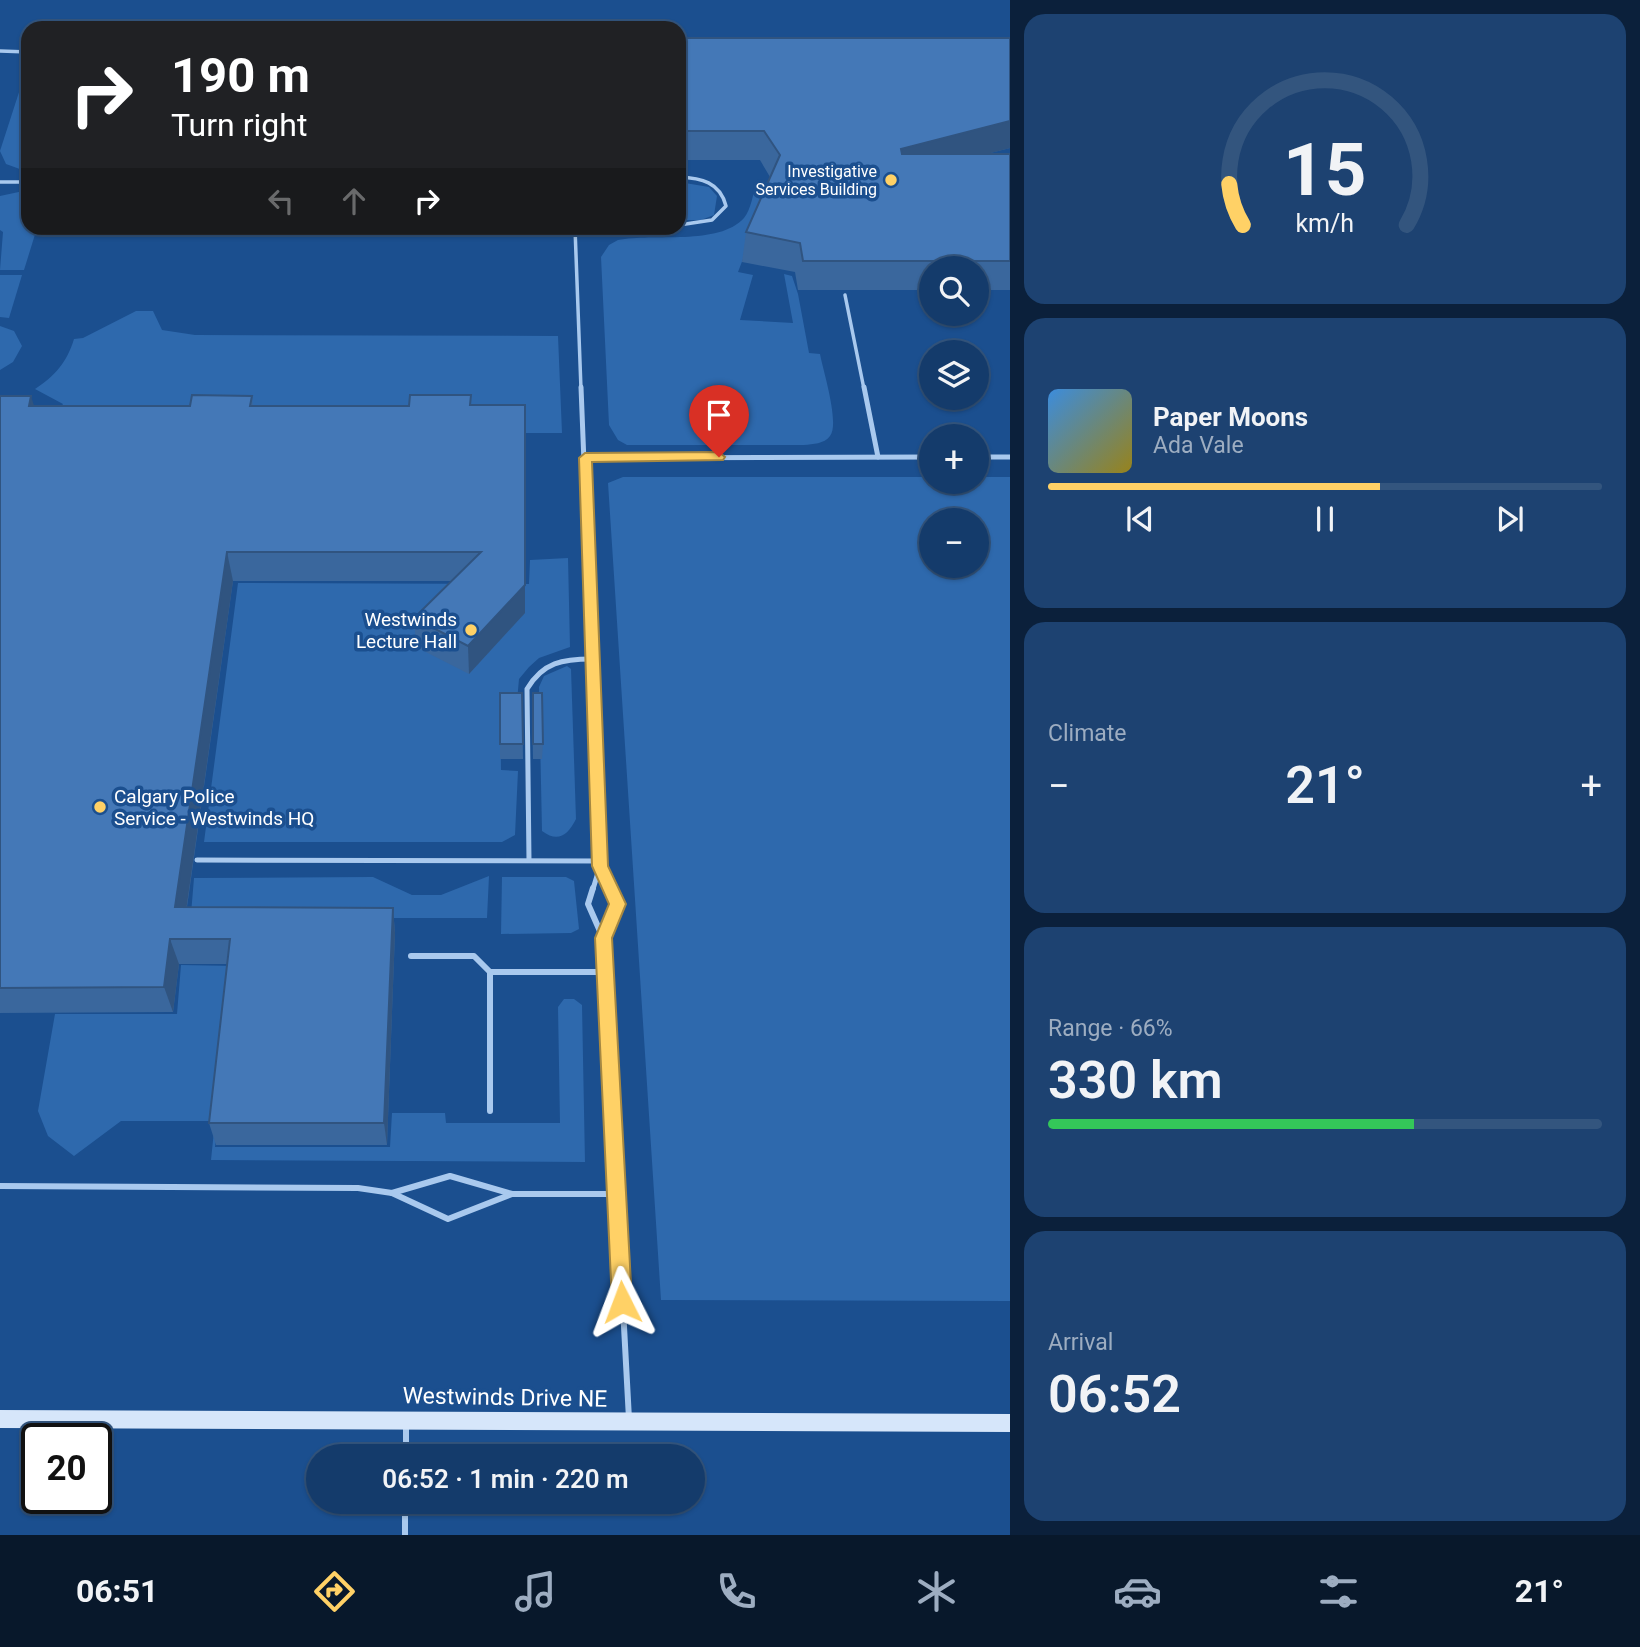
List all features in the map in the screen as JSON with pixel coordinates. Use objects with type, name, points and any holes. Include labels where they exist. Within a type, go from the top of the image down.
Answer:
[{"type":"street","name":"Westwinds Drive NE","points":[[0,1419],[1010,1423]]},
{"type":"lane","points":[[0,51],[21,52]]},
{"type":"lane","points":[[686,178],[709,181],[720,189],[726,206],[722,214],[710,221],[686,224]]},
{"type":"lane","points":[[0,182],[21,182]]},
{"type":"lane","points":[[575,235],[600,863],[588,904],[603,938],[629,1423]]},
{"type":"lane","points":[[845,295],[878,457]]},
{"type":"lane","points":[[585,458],[919,457]]},
{"type":"lane","points":[[989,457],[1010,457]]},
{"type":"lane","points":[[529,860],[527,690],[536,672],[548,664],[563,660],[592,659]]},
{"type":"lane","points":[[197,860],[529,860],[600,863]]},
{"type":"lane","points":[[600,863],[618,904],[603,938]]},
{"type":"lane","points":[[411,956],[474,956],[490,972],[490,1111]]},
{"type":"lane","points":[[490,972],[605,972]]},
{"type":"lane","points":[[392,1193],[450,1176],[512,1194],[617,1194]]},
{"type":"lane","points":[[0,1186],[358,1188],[392,1193],[448,1219],[512,1194]]},
{"type":"lane","points":[[406,1420],[406,1444]]},
{"type":"lane","points":[[405,1514],[405,1535]]},
{"type":"shaded area","points":[[21,86],[21,169],[6,164],[0,151]]},
{"type":"shaded area","points":[[757,182],[772,183],[738,272],[753,275],[740,320],[793,323],[784,274],[792,276],[809,353],[820,354],[832,409],[833,430],[828,439],[804,445],[627,445],[618,440],[609,425],[601,257],[609,245],[618,240],[685,237],[733,227],[746,215]]},
{"type":"shaded area","points":[[686,183],[709,187],[717,196],[714,215],[701,220],[686,220]]},
{"type":"shaded area","points":[[21,192],[21,235],[35,235],[24,270],[0,270],[3,232],[0,230],[0,196]]},
{"type":"shaded area","points":[[0,275],[22,275],[9,318],[0,317]]},
{"type":"shaded area","points":[[136,311],[153,311],[162,330],[195,335],[558,336],[562,433],[44,433],[63,404],[35,389],[59,368],[74,339],[83,338]]},
{"type":"shaded area","points":[[0,326],[14,331],[22,346],[13,362],[0,370]]},
{"type":"shaded area","points":[[623,477],[919,477],[919,494],[989,494],[989,477],[1010,477],[1010,1301],[661,1300],[608,483]]},
{"type":"shaded area","points":[[568,558],[570,647],[539,658],[519,679],[517,701],[500,702],[501,770],[518,771],[515,835],[502,842],[204,842],[238,583],[529,584],[530,560]]},
{"type":"shaded area","points":[[567,666],[571,669],[576,819],[566,833],[558,837],[542,831],[539,687],[544,676]]},
{"type":"shaded area","points":[[489,876],[487,918],[383,918],[190,926],[194,878],[373,877],[412,895],[441,895]]},
{"type":"shaded area","points":[[502,877],[566,877],[574,881],[579,929],[571,933],[501,934]]},
{"type":"shaded area","points":[[181,965],[235,966],[215,1147],[390,1147],[392,1113],[445,1113],[446,1123],[560,1123],[558,1007],[564,999],[574,999],[582,1005],[585,1162],[211,1160],[215,1121],[121,1121],[74,1156],[48,1136],[38,1111],[55,1014],[177,1014]]},
{"type":"building","name":"Investigative Services Building","points":[[686,38],[1010,38],[1010,121],[901,149],[902,154],[1010,154],[1010,261],[989,261],[989,256],[919,256],[919,261],[803,261],[800,243],[746,232],[780,155],[764,131],[686,131]]},
{"type":"building","name":"Calgary Police Service - Westwinds HQ","points":[[192,395],[252,396],[250,406],[409,406],[410,395],[471,395],[470,405],[525,405],[525,585],[468,646],[414,618],[481,552],[227,552],[175,907],[393,908],[384,1123],[209,1123],[230,939],[170,939],[164,987],[0,988],[0,396],[31,396],[29,406],[190,406]]},
{"type":"building","points":[[500,693],[522,693],[523,744],[500,744]]},
{"type":"building","points":[[533,693],[542,693],[543,744],[533,744]]},
{"type":"place","name":"Investigative Services Building","points":[[891,180]]},
{"type":"place","name":"Westwinds Lecture Hall","points":[[471,630]]},
{"type":"place","name":"Calgary Police Service - Westwinds HQ","points":[[100,807]]},
{"type":"route","points":[[622,1302],[603,938],[618,904],[600,866],[585,458],[719,457]]}]
